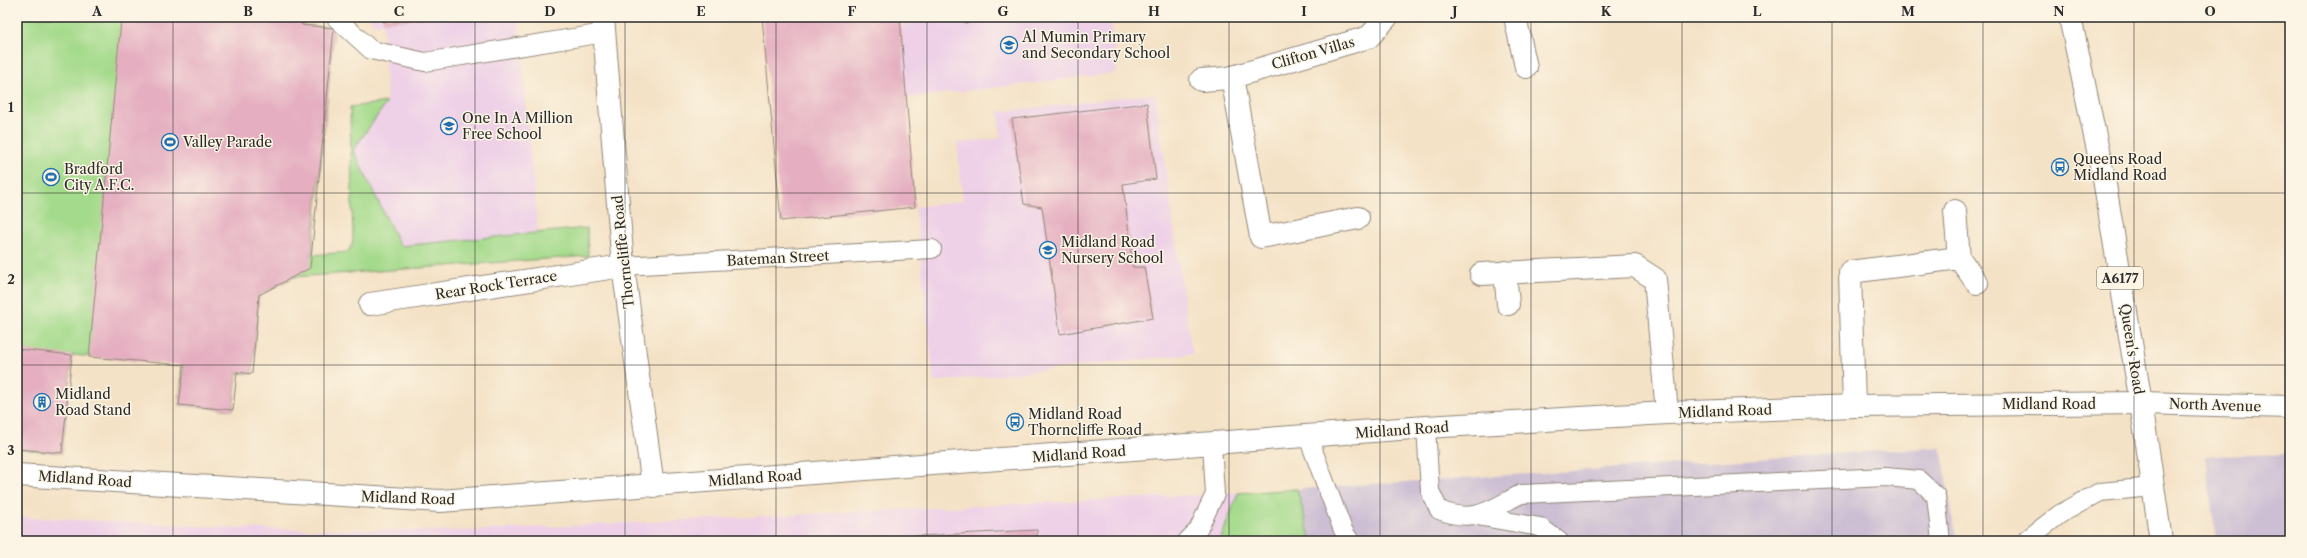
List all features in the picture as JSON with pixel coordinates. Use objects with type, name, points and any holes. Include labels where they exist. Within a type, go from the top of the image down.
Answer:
[{"type":"main road","name":"Clifton Villas","points":[[1201,80],[1232,77],[1368,37],[1387,17]]},
{"type":"main road","points":[[1515,17],[1526,67]]},
{"type":"main road","name":"Queen's Road","points":[[2070,17],[2104,179],[2141,403],[2161,541]]},
{"type":"main road","name":"Thorncliffe Road","points":[[603,25],[623,266],[653,486]]},
{"type":"main road","points":[[1232,77],[1261,236],[1358,218]]},
{"type":"main road","points":[[1955,211],[1959,258],[1977,283]]},
{"type":"main road","points":[[1854,406],[1850,272],[1959,258]]},
{"type":"main road","name":"Rear Rock Terrace","points":[[370,304],[623,266]]},
{"type":"main road","points":[[1481,274],[1635,266],[1655,279],[1667,413]]},
{"type":"main road","points":[[1505,272],[1508,304]]},
{"type":"main road","name":"Midland Road","points":[[17,475],[440,501],[1426,427],[1667,413],[1854,406],[2141,403]]},
{"type":"main road","name":"North Avenue","points":[[2141,403],[2290,407]]},
{"type":"lane","points":[[335,17],[371,50],[425,62],[603,25]]},
{"type":"lane","name":"Bateman Street","points":[[623,266],[932,249]]},
{"type":"lane","points":[[1426,427],[1430,491],[1439,510],[1455,516],[1477,516],[1540,527],[1559,541]]},
{"type":"lane","points":[[1308,437],[1343,530],[1350,541]]},
{"type":"lane","points":[[1187,541],[1198,530],[1215,494],[1212,444]]},
{"type":"lane","points":[[1477,516],[1520,494],[1886,477],[1919,480],[1936,496],[1941,541]]},
{"type":"lane","points":[[2025,541],[2060,514],[2100,492],[2153,487]]},
{"type":"shaded area","name":"One In A Million Free School","points":[[370,17],[518,17],[538,232],[400,246],[353,150],[387,102],[383,23],[373,24]]},
{"type":"shaded area","name":"Al Mumin Primary and Secondary School","points":[[901,17],[1111,17],[1117,73],[906,98]]},
{"type":"shaded area","name":"Midland Road Nursery School","points":[[1155,94],[1190,342],[1193,354],[934,382],[915,207],[963,201],[957,143],[1001,138],[998,112]]},
{"type":"shaded area","points":[[1941,447],[1957,541],[1311,541],[1297,489]]},
{"type":"shaded area","points":[[2290,454],[2290,541],[2216,541],[2205,456]]},
{"type":"shaded area","points":[[1238,493],[1220,541],[17,541],[17,517],[262,529],[466,531]]},
{"type":"green space","name":"Valley Parade","points":[[17,17],[301,17],[302,25],[334,28],[312,255],[348,252],[353,242],[350,107],[387,102],[353,150],[400,246],[587,228],[588,256],[294,277],[259,295],[252,374],[237,373],[233,410],[179,405],[183,364],[72,355],[62,453],[17,449]]},
{"type":"green space","points":[[1297,489],[1311,541],[1220,541],[1238,493]]},
{"type":"building","name":"Valley Parade","points":[[130,17],[301,17],[302,25],[334,28],[310,268],[259,295],[252,374],[237,372],[233,410],[179,405],[184,365],[89,357],[121,20],[131,21]]},
{"type":"building","points":[[383,17],[431,17],[431,18],[383,22]]},
{"type":"building","points":[[762,17],[900,17],[915,207],[781,221]]},
{"type":"building","points":[[964,17],[1031,17],[1031,18],[965,23]]},
{"type":"building","points":[[1147,103],[1156,179],[1123,184],[1133,267],[1144,267],[1153,318],[1060,334],[1042,207],[1024,204],[1012,119]]},
{"type":"building","name":"Midland Road Stand","points":[[17,349],[72,355],[62,453],[17,449]]},
{"type":"building","points":[[1037,530],[1037,541],[840,541],[840,540]]},
{"type":"place","name":"Al Mumin Primary and Secondary School","points":[[1009,45]]},
{"type":"place","name":"One In A Million Free School","points":[[449,126]]},
{"type":"place","name":"Valley Parade","points":[[170,142]]},
{"type":"place","name":"Queens Road Midland Road","points":[[2060,167]]},
{"type":"place","name":"Bradford City A.F.C.","points":[[51,177]]},
{"type":"place","name":"Midland Road Nursery School","points":[[1048,250]]},
{"type":"place","name":"Midland Road Stand","points":[[42,402]]},
{"type":"place","name":"Midland Road Thorncliffe Road","points":[[1015,422]]}]
